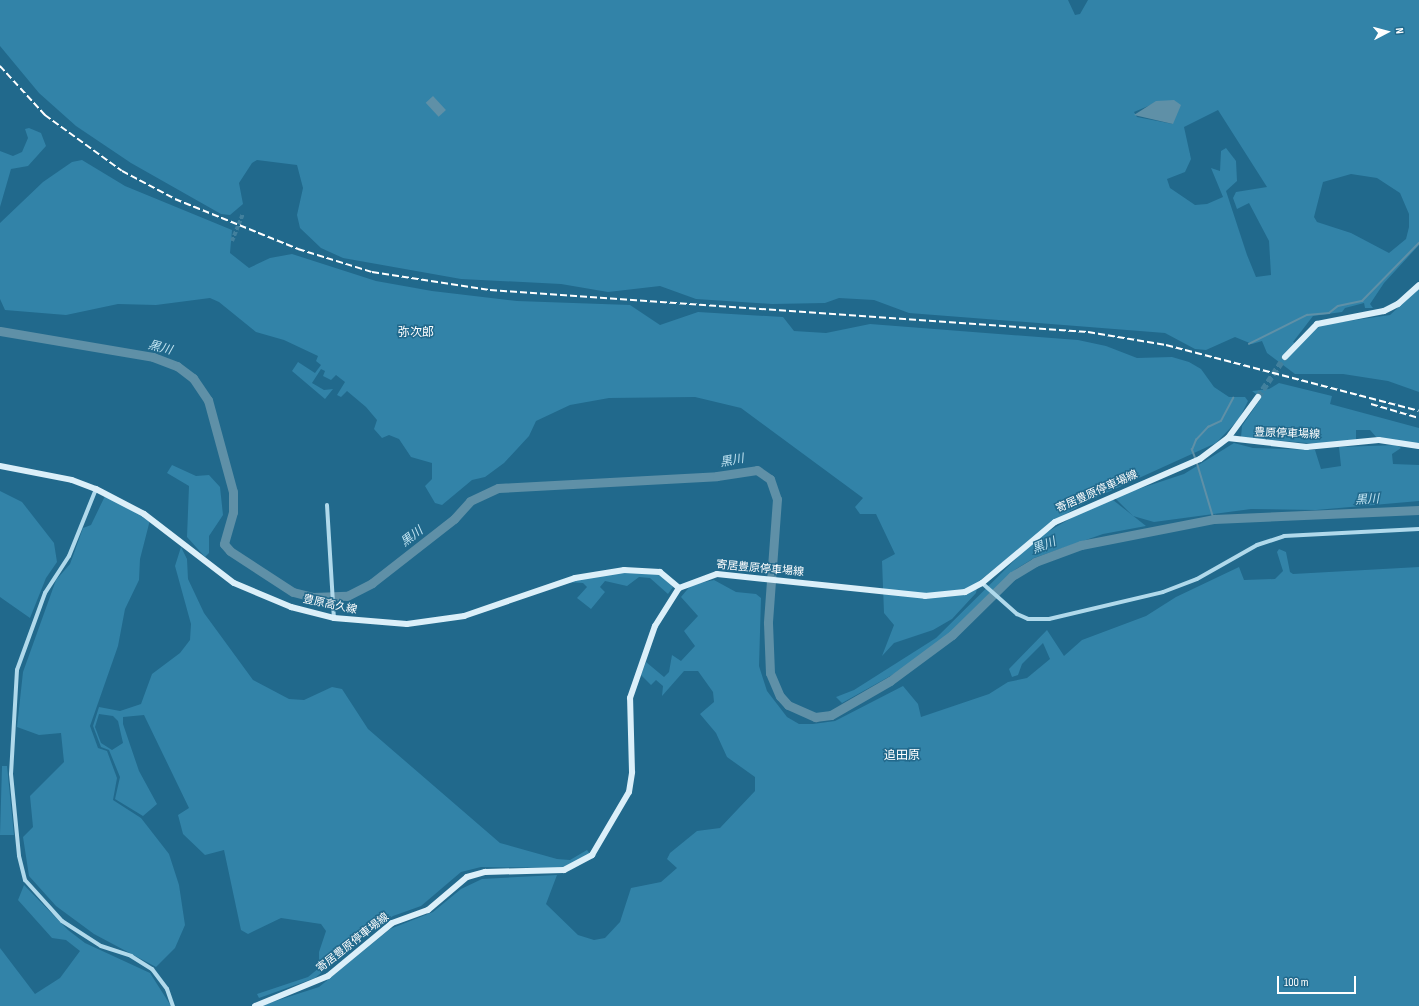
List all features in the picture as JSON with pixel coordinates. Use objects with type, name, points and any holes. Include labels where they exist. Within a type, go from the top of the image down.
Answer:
[{"type":"main road","points":[[1285,357],[1317,324],[1384,311],[1398,304],[1419,285]]},
{"type":"main road","name":"豊原停車場線","points":[[1258,397],[1228,438],[1306,447],[1379,440],[1419,446]]},
{"type":"main road","name":"寄居豊原停車場線","points":[[255,1006],[328,976],[392,923],[428,910],[467,877],[485,872],[564,870],[592,855],[629,792],[632,772],[630,698],[655,626],[680,588],[708,575],[758,577],[938,597],[965,592],[984,585],[1055,522],[1200,459],[1228,438]]},
{"type":"main road","name":"豊原高久線","points":[[0,466],[72,480],[96,489],[150,518],[234,583],[292,607],[334,618],[407,624],[458,617],[575,578],[624,570],[660,572],[680,588]]},
{"type":"street","points":[[96,489],[69,556],[45,593],[17,670],[12,774],[20,862],[25,880],[62,921],[102,946],[131,956],[152,969],[167,989],[173,1006]]},
{"type":"street","points":[[327,505],[334,618]]},
{"type":"street","points":[[984,585],[1007,608],[1028,619],[1050,619],[1163,592],[1197,579],[1257,545],[1284,536],[1419,529]]},
{"type":"shaded area","points":[[0,0],[1068,0],[1075,15],[1080,14],[1088,0],[1419,0],[1419,245],[1384,283],[1370,304],[1373,308],[1365,308],[1364,303],[1345,308],[1342,312],[1313,316],[1293,342],[1298,345],[1321,325],[1390,315],[1419,288],[1419,392],[1388,381],[1343,374],[1295,374],[1267,353],[1262,341],[1252,344],[1235,337],[1206,350],[1195,349],[1165,333],[909,313],[874,300],[839,298],[825,303],[772,304],[696,299],[660,286],[608,292],[561,284],[461,279],[343,258],[321,248],[300,228],[297,215],[303,188],[297,165],[257,160],[252,163],[239,183],[243,204],[230,215],[221,214],[131,163],[76,126],[39,93],[0,46]],"holes":[[[1160,101],[1173,124],[1137,117],[1134,112]],[[1218,110],[1267,187],[1236,192],[1233,198],[1237,209],[1249,203],[1269,241],[1271,275],[1256,277],[1247,255],[1226,191],[1237,181],[1236,161],[1226,148],[1221,151],[1220,171],[1211,168],[1223,197],[1207,204],[1195,205],[1170,188],[1167,179],[1185,172],[1191,159],[1184,127]],[[1351,174],[1377,178],[1400,193],[1409,214],[1409,227],[1406,239],[1389,253],[1351,233],[1317,222],[1314,217],[1323,182]]]},
{"type":"shaded area","points":[[433,96],[446,110],[439,117],[426,103]]},
{"type":"shaded area","points":[[1174,100],[1181,105],[1173,124],[1134,115],[1156,101]]},
{"type":"shaded area","points":[[29,128],[41,133],[46,146],[28,166],[11,169],[0,207],[0,151],[13,156],[22,152],[28,138],[25,129]]},
{"type":"shaded area","points":[[82,160],[125,186],[232,230],[230,253],[249,268],[270,258],[292,254],[376,281],[432,291],[517,301],[630,305],[660,325],[698,312],[783,317],[794,331],[826,333],[870,324],[1078,340],[1106,346],[1137,358],[1172,357],[1189,362],[1201,369],[1214,387],[1229,397],[1245,397],[1248,401],[1239,419],[1216,443],[1084,503],[1054,521],[978,582],[976,593],[952,619],[933,630],[894,643],[882,656],[894,625],[884,613],[882,561],[895,554],[876,514],[860,514],[855,507],[863,498],[741,408],[695,397],[609,398],[570,405],[536,421],[529,436],[504,463],[485,477],[472,480],[442,505],[435,503],[425,486],[432,479],[432,463],[411,457],[399,439],[389,435],[382,438],[374,429],[377,420],[366,407],[347,391],[341,397],[337,395],[345,382],[336,375],[331,380],[323,376],[325,371],[321,369],[312,383],[324,390],[333,389],[325,399],[292,371],[298,362],[315,373],[321,365],[316,361],[318,356],[284,340],[256,332],[219,302],[210,298],[156,305],[118,304],[66,315],[5,310],[0,299],[0,223],[43,182],[72,162]]},
{"type":"shaded area","points":[[1279,383],[1332,396],[1330,404],[1419,428],[1419,444],[1377,438],[1370,430],[1356,430],[1356,441],[1318,444],[1241,437],[1242,426],[1261,398],[1252,391],[1269,389]]},
{"type":"shaded area","points":[[1234,443],[1253,448],[1315,450],[1321,469],[1341,466],[1339,447],[1397,445],[1401,448],[1392,454],[1393,464],[1419,465],[1419,501],[1316,510],[1251,509],[1154,522],[1133,516],[1114,497],[1184,474]]},
{"type":"shaded area","points":[[172,465],[196,476],[209,475],[220,487],[223,515],[209,536],[209,553],[205,557],[187,537],[189,486],[167,473]]},
{"type":"shaded area","points":[[0,491],[22,502],[54,543],[57,562],[46,578],[30,618],[0,597]]},
{"type":"shaded area","points":[[105,496],[150,520],[140,559],[139,580],[125,609],[118,646],[90,726],[98,748],[107,751],[117,778],[113,800],[141,818],[169,854],[179,885],[185,925],[175,948],[156,967],[94,934],[56,906],[29,876],[23,837],[33,827],[30,796],[64,762],[61,733],[39,735],[17,727],[23,672],[56,580],[70,564],[83,528],[91,525]]},
{"type":"shaded area","points":[[1113,500],[1146,526],[1103,534],[1034,558],[1016,569],[948,635],[901,670],[842,703],[836,697],[854,690],[936,638],[1037,538],[1085,510]]},
{"type":"shaded area","points":[[181,547],[187,559],[188,579],[204,613],[253,680],[289,699],[304,700],[332,687],[342,689],[368,729],[500,843],[557,859],[570,860],[587,850],[590,854],[575,865],[558,868],[481,867],[461,872],[421,906],[393,916],[372,930],[315,978],[259,998],[257,994],[308,977],[319,968],[319,952],[326,931],[321,924],[281,918],[248,934],[241,930],[224,850],[205,855],[183,834],[178,815],[189,808],[144,715],[123,717],[123,724],[139,771],[157,804],[143,816],[115,799],[120,777],[109,750],[101,747],[93,726],[99,707],[120,711],[141,704],[152,674],[180,653],[190,640],[191,624],[175,566]],"holes":[[[99,714],[113,716],[118,721],[123,743],[112,750],[101,743],[95,727]]]},
{"type":"shaded area","points":[[1279,549],[1286,552],[1290,572],[1293,574],[1419,567],[1419,1006],[260,1006],[319,987],[390,929],[433,912],[461,889],[482,879],[557,875],[546,904],[578,935],[594,940],[605,938],[620,922],[631,888],[661,882],[677,868],[667,859],[670,853],[697,831],[720,828],[755,791],[755,777],[727,757],[716,733],[700,714],[714,702],[713,692],[698,671],[684,671],[662,696],[663,686],[656,680],[651,685],[641,675],[646,662],[664,677],[669,672],[672,655],[681,661],[695,646],[684,631],[698,616],[681,597],[691,585],[714,580],[736,592],[756,594],[761,598],[759,666],[767,691],[787,717],[799,724],[813,724],[835,721],[903,686],[918,704],[921,717],[989,694],[1008,682],[1027,678],[1050,659],[1043,643],[1022,664],[1018,675],[1012,677],[1009,669],[1047,630],[1064,656],[1082,640],[1146,616],[1176,597],[1239,567],[1244,580],[1275,579],[1283,571],[1277,552]]},
{"type":"shaded area","points":[[624,571],[660,574],[673,587],[668,594],[650,578],[639,577],[627,586],[605,581],[600,587],[605,592],[591,609],[577,598],[587,587],[583,583],[565,582]]},
{"type":"shaded area","points":[[2,766],[7,766],[14,835],[0,835]]},
{"type":"shaded area","points":[[24,885],[68,930],[85,943],[150,973],[171,1006],[0,1006],[0,948],[35,994],[60,978],[80,951],[66,940],[52,938],[18,900]]},
{"type":"waterway","points":[[1249,344],[1307,315],[1329,313],[1338,306],[1362,301],[1419,243]]},
{"type":"waterway","name":"黒川","points":[[0,331],[153,357],[177,366],[193,378],[208,400],[233,492],[233,512],[224,544],[230,551],[293,592],[313,597],[347,596],[372,583],[454,519],[470,501],[498,488],[717,476],[757,470],[770,479],[777,499],[768,623],[770,673],[780,696],[788,705],[815,717],[831,715],[890,681],[952,635],[1012,576],[1035,562],[1081,545],[1214,519],[1419,510]]},
{"type":"waterway","points":[[1195,458],[1192,450],[1196,440],[1208,427],[1221,421],[1233,398]]},
{"type":"waterway","points":[[1197,462],[1214,519]]},
{"type":"tunnel","points":[[232,241],[243,214]]},
{"type":"tunnel","points":[[1258,397],[1285,357]]},
{"type":"railway","points":[[0,66],[45,115],[122,171],[175,199],[298,249],[372,272],[490,290],[1088,332],[1166,345],[1419,411]]},
{"type":"railway","points":[[1371,404],[1419,418]]},
{"type":"district","name":"弥次郎","points":[[416,333]]},
{"type":"district","name":"追田原","points":[[902,756]]}]
